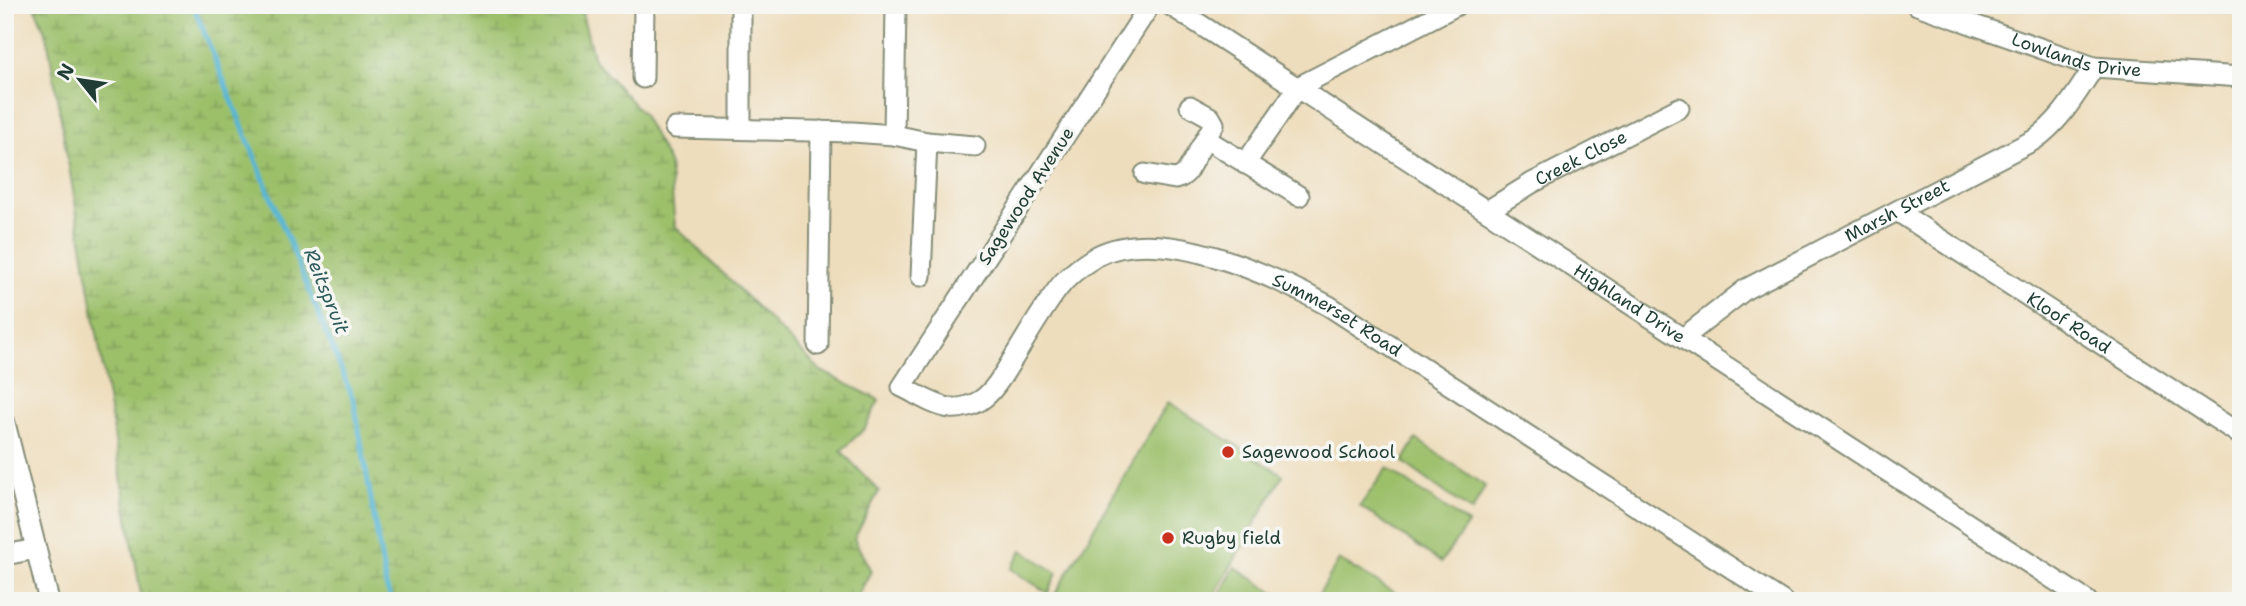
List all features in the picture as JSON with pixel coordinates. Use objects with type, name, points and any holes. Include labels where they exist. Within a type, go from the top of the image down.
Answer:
[{"type":"street","points":[[643,78],[644,5]]},
{"type":"street","points":[[741,5],[741,128]]},
{"type":"street","points":[[894,135],[896,5]]},
{"type":"street","name":"Highland Drive","points":[[1146,7],[1170,5],[2087,601]]},
{"type":"street","points":[[1245,164],[1298,87],[1457,5]]},
{"type":"street","name":"Lowlands Drive","points":[[1917,5],[2094,67],[2241,77]]},
{"type":"street","name":"Sagewood Avenue","points":[[902,387],[1146,7]]},
{"type":"street","name":"Marsh Street","points":[[1684,338],[1746,289],[2034,140],[2050,129],[2064,113],[2094,67]]},
{"type":"street","points":[[1145,174],[1175,179],[1186,173],[1213,121],[1190,106]]},
{"type":"street","name":"Creek Close","points":[[1487,211],[1532,183],[1679,108]]},
{"type":"street","points":[[675,128],[741,128],[894,135],[927,142],[975,146]]},
{"type":"street","points":[[818,345],[821,131]]},
{"type":"street","points":[[1206,139],[1299,196]]},
{"type":"street","points":[[921,276],[927,142]]},
{"type":"street","name":"Kloof Road","points":[[1897,211],[2241,435]]},
{"type":"street","name":"Summerset Road","points":[[902,387],[935,403],[953,408],[981,400],[998,382],[1058,288],[1075,270],[1100,255],[1133,247],[1165,245],[1189,250],[1266,276],[1329,306],[1782,601]]},
{"type":"street","points":[[7,436],[49,601]]},
{"type":"street","points":[[5,555],[36,549]]},
{"type":"green space","name":"Reitspruit","points":[[34,5],[580,5],[594,60],[642,113],[669,163],[675,226],[821,371],[879,400],[865,428],[841,451],[879,491],[854,539],[871,571],[855,601],[142,601],[47,36]]},
{"type":"green space","name":"Rugby field","points":[[1168,402],[1283,475],[1211,601],[1051,601]]},
{"type":"green space","points":[[1416,439],[1485,486],[1472,512],[1403,462]]},
{"type":"green space","points":[[1387,468],[1468,524],[1441,562],[1360,506]]},
{"type":"green space","points":[[1022,550],[1057,573],[1048,593],[1011,569]]},
{"type":"green space","points":[[1339,560],[1409,601],[1315,601]]},
{"type":"green space","points":[[1235,567],[1286,601],[1216,601]]},
{"type":"waterway","name":"Reitspruit","points":[[193,5],[354,401],[386,586],[392,601]]},
{"type":"place","name":"Sagewood School","points":[[1228,452]]},
{"type":"place","name":"Rugby field","points":[[1168,538]]}]
